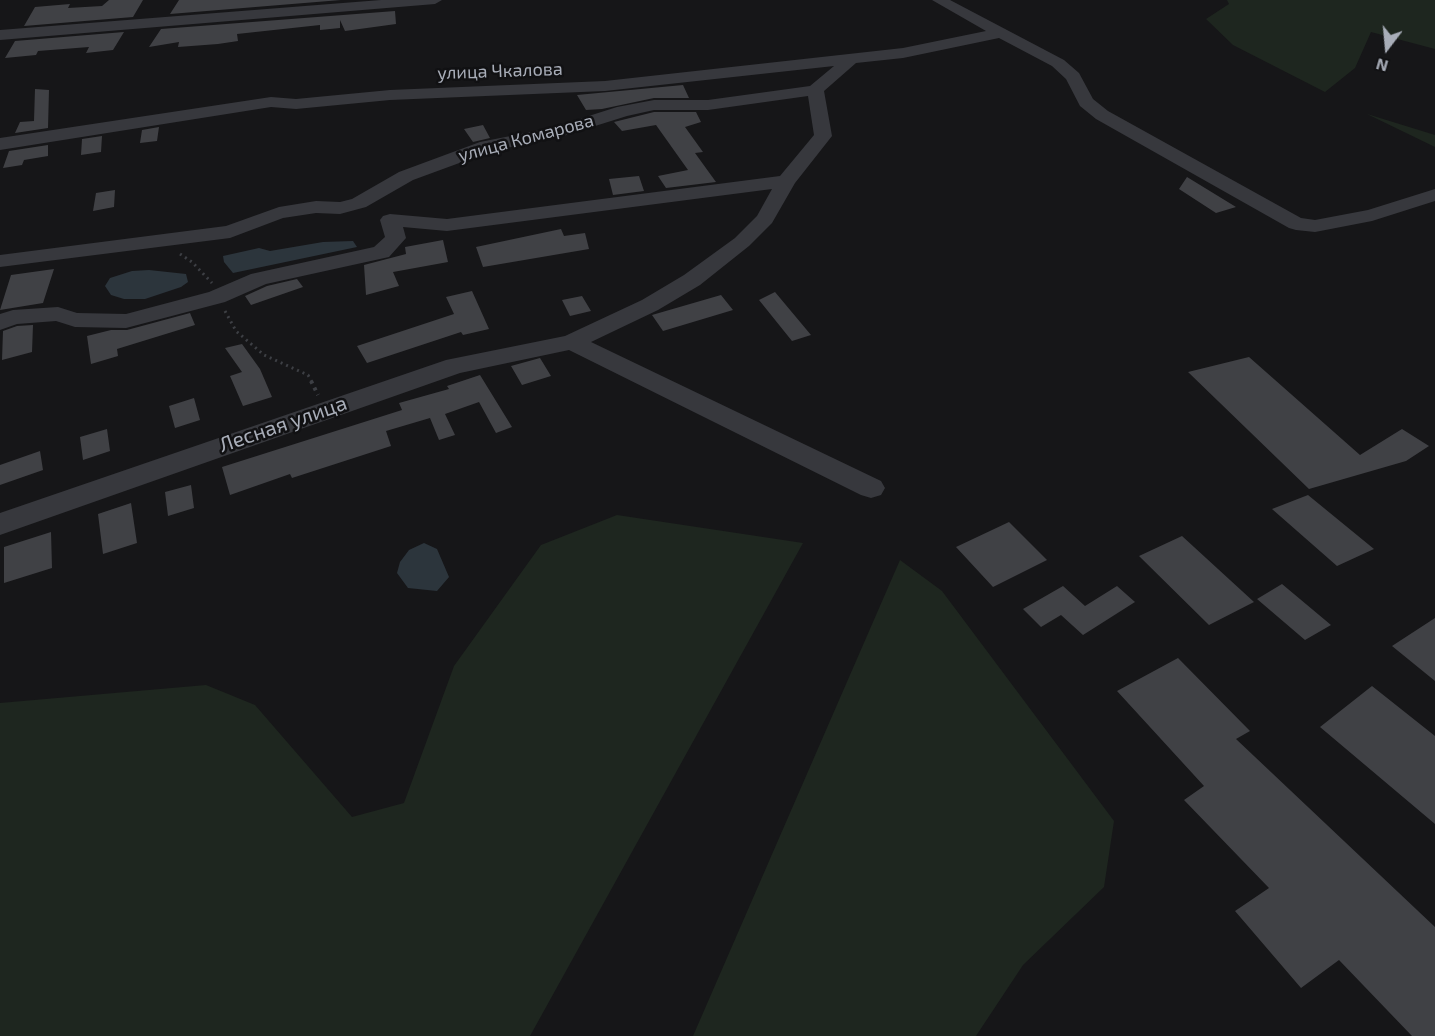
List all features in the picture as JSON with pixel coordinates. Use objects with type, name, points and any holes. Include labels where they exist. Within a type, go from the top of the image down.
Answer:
[{"type":"street","points":[[0,35],[435,0]]},
{"type":"street","points":[[939,0],[1058,63],[1073,77],[1086,102],[1102,115],[1296,224],[1315,226],[1372,214],[1435,195]]},
{"type":"street","name":"улица Чкалова","points":[[0,144],[271,102],[296,104],[390,95],[604,87],[903,53],[1000,33]]},
{"type":"street","points":[[815,90],[852,58]]},
{"type":"street","name":"Лесная улица","points":[[0,524],[454,366],[572,342],[650,305],[692,280],[742,242],[765,219],[786,181],[823,136],[815,90]]},
{"type":"street","name":"улица Комарова","points":[[0,261],[230,232],[279,213],[316,207],[340,208],[359,202],[406,176],[487,146],[554,133],[623,111],[654,105],[720,104],[815,90]]},
{"type":"street","points":[[390,220],[447,225],[618,205],[786,181]]},
{"type":"street","points":[[0,323],[13,318],[58,314],[75,320],[126,321],[217,297],[259,279],[381,252],[396,238],[386,206],[359,202]]},
{"type":"street","points":[[572,342],[871,488]]},
{"type":"path","points":[[157,240],[192,262],[210,279],[217,297],[236,330],[264,355],[308,375],[324,410]]},
{"type":"shaded area","points":[[1227,0],[1435,0],[1435,49],[1371,32],[1355,68],[1325,92],[1233,45],[1206,19],[1229,4]]},
{"type":"shaded area","points":[[1367,114],[1435,135],[1435,147]]},
{"type":"shaded area","points":[[353,241],[357,247],[233,273],[224,262],[223,256],[259,248],[270,251],[323,242]]},
{"type":"shaded area","points":[[149,270],[186,274],[188,282],[181,287],[145,299],[124,299],[111,295],[105,286],[110,278],[132,271]]},
{"type":"shaded area","points":[[617,515],[803,543],[530,1036],[0,1036],[0,703],[206,685],[255,705],[352,817],[404,803],[454,666],[541,545]]},
{"type":"shaded area","points":[[424,543],[437,549],[449,577],[437,591],[408,588],[397,573],[400,562],[409,550]]},
{"type":"shaded area","points":[[900,560],[942,591],[1114,821],[1104,887],[1023,965],[976,1036],[693,1036]]},
{"type":"building","points":[[109,0],[143,0],[133,17],[24,26],[35,7],[70,4],[68,8],[102,6]]},
{"type":"building","points":[[179,0],[341,0],[170,14]]},
{"type":"building","points":[[395,11],[396,24],[345,31],[340,20],[340,28],[320,30],[320,25],[237,34],[238,41],[218,44],[178,47],[179,42],[149,47],[161,29]]},
{"type":"building","points":[[124,32],[113,50],[86,53],[89,47],[38,51],[36,55],[5,58],[15,41]]},
{"type":"building","points":[[683,85],[689,98],[654,98],[602,109],[586,110],[577,95]]},
{"type":"building","points":[[35,89],[49,90],[48,128],[15,133],[20,122],[34,121]]},
{"type":"building","points":[[654,112],[696,112],[701,122],[685,127],[703,152],[695,153],[716,182],[666,188],[658,176],[688,170],[656,125],[622,131],[614,122]]},
{"type":"building","points":[[483,125],[490,138],[473,142],[464,129]]},
{"type":"building","points":[[159,127],[157,141],[140,143],[142,130]]},
{"type":"building","points":[[102,136],[101,152],[81,155],[82,139]]},
{"type":"building","points":[[48,145],[48,156],[24,160],[22,165],[3,168],[9,151]]},
{"type":"building","points":[[639,176],[644,191],[613,195],[609,179]]},
{"type":"building","points":[[1187,177],[1236,207],[1216,213],[1179,189]]},
{"type":"building","points":[[115,190],[114,207],[93,211],[96,193]]},
{"type":"building","points":[[561,229],[564,236],[585,233],[589,249],[483,267],[476,247]]},
{"type":"building","points":[[443,240],[448,262],[393,272],[399,286],[366,295],[364,265],[406,254],[405,247]]},
{"type":"building","points":[[54,269],[43,303],[0,310],[11,275]]},
{"type":"building","points":[[297,279],[303,287],[251,305],[245,296],[267,286]]},
{"type":"building","points":[[472,291],[489,329],[463,335],[461,332],[367,363],[357,346],[454,314],[446,297]]},
{"type":"building","points":[[775,292],[811,335],[792,341],[759,300]]},
{"type":"building","points":[[721,295],[733,310],[663,331],[652,315]]},
{"type":"building","points":[[582,296],[591,311],[570,316],[562,300]]},
{"type":"building","points":[[190,313],[195,325],[117,349],[118,356],[91,364],[87,336],[111,330],[127,330]]},
{"type":"building","points":[[33,325],[32,352],[2,360],[3,331],[17,326]]},
{"type":"building","points":[[242,344],[260,369],[272,397],[243,406],[230,376],[242,372],[225,348]]},
{"type":"building","points":[[1249,357],[1360,455],[1402,429],[1429,446],[1406,461],[1309,489],[1188,372]]},
{"type":"building","points":[[540,358],[551,376],[522,385],[511,366]]},
{"type":"building","points":[[480,375],[512,427],[496,433],[479,402],[445,414],[455,435],[439,440],[430,418],[386,431],[391,446],[292,478],[290,474],[230,495],[222,467],[402,410],[399,403],[449,389],[447,386]]},
{"type":"building","points":[[194,398],[200,420],[175,428],[169,406]]},
{"type":"building","points":[[107,429],[110,451],[83,460],[80,437]]},
{"type":"building","points":[[40,451],[43,470],[0,485],[0,465]]},
{"type":"building","points":[[191,485],[194,508],[168,516],[165,492]]},
{"type":"building","points":[[1308,495],[1374,549],[1337,566],[1272,509]]},
{"type":"building","points":[[131,503],[137,543],[103,554],[98,514]]},
{"type":"building","points":[[1009,522],[1047,560],[993,587],[956,547]]},
{"type":"building","points":[[51,532],[52,568],[4,583],[4,547]]},
{"type":"building","points":[[1182,536],[1254,602],[1209,625],[1139,556]]},
{"type":"building","points":[[1282,584],[1331,625],[1305,640],[1257,599]]},
{"type":"building","points":[[1063,586],[1085,606],[1117,586],[1135,602],[1083,635],[1061,615],[1041,627],[1023,609]]},
{"type":"building","points":[[1435,618],[1435,681],[1392,646]]},
{"type":"building","points":[[1178,658],[1250,731],[1236,739],[1435,927],[1435,1036],[1412,1036],[1339,960],[1301,988],[1235,911],[1269,888],[1184,800],[1204,786],[1117,691]]},
{"type":"building","points":[[1372,686],[1435,736],[1435,824],[1320,727]]}]
